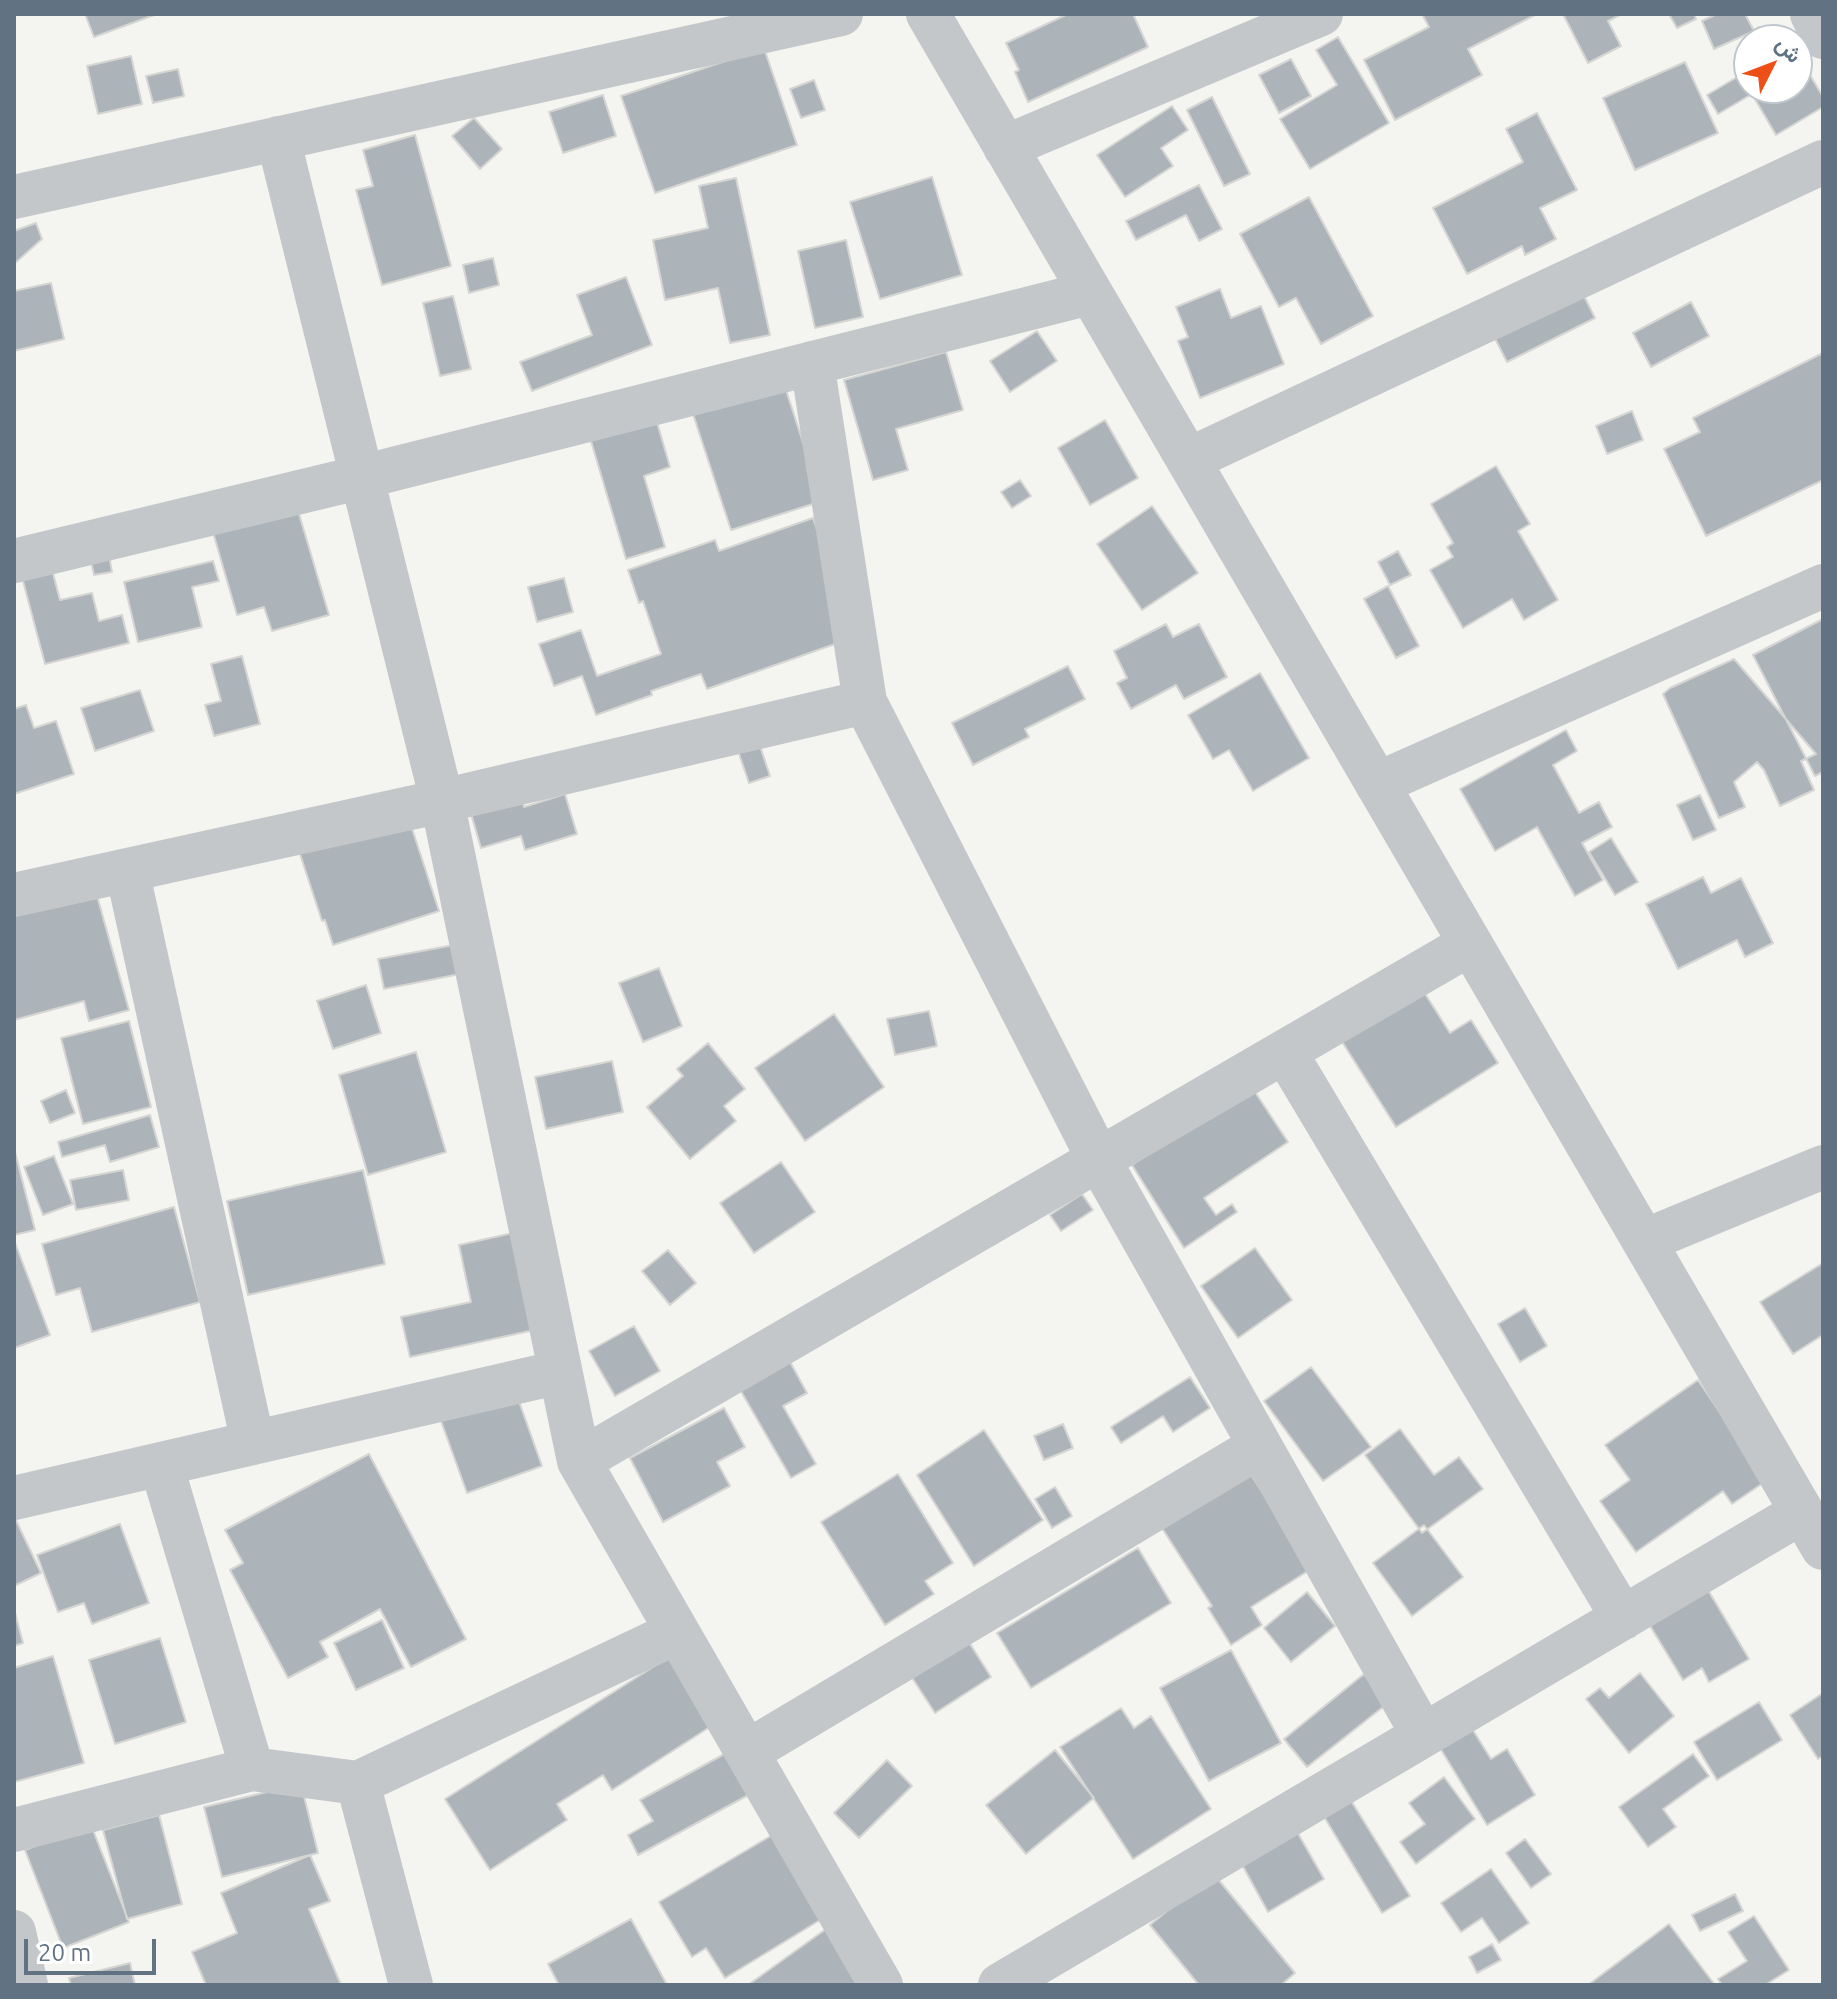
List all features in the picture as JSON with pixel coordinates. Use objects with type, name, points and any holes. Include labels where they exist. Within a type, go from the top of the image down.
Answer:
[{"type":"street","points":[[14,197],[841,14]]},
{"type":"street","points":[[928,14],[1812,1530],[1623,1618],[1423,1735],[1022,1980]]},
{"type":"street","points":[[1005,147],[1321,14]]},
{"type":"street","points":[[1812,14],[1823,37]]},
{"type":"street","points":[[278,138],[442,801],[579,1461],[881,1985]]},
{"type":"street","points":[[1188,460],[1823,162]]},
{"type":"street","points":[[14,561],[362,477],[1090,293]]},
{"type":"street","points":[[812,363],[865,702],[1099,1160],[1423,1735]]},
{"type":"street","points":[[1377,784],[1823,586]]},
{"type":"street","points":[[14,895],[442,801],[865,702]]},
{"type":"street","points":[[127,870],[253,1443]]},
{"type":"street","points":[[579,1461],[1470,944]]},
{"type":"street","points":[[1285,1052],[1623,1618]]},
{"type":"street","points":[[1644,1241],[1823,1167]]},
{"type":"street","points":[[14,1498],[560,1372]]},
{"type":"street","points":[[747,1752],[1260,1446]]},
{"type":"street","points":[[161,1464],[252,1769]]},
{"type":"street","points":[[14,1830],[252,1769],[358,1783],[677,1632]]},
{"type":"street","points":[[358,1783],[411,1985]]},
{"type":"street","points":[[14,1932],[26,1985]]},
{"type":"building","points":[[85,14],[157,14],[94,37]]},
{"type":"building","points":[[1068,14],[1133,14],[1148,47],[1028,102],[1015,72],[1019,70],[1006,43]]},
{"type":"building","points":[[1422,14],[1537,14],[1468,49],[1482,75],[1395,120],[1364,60],[1429,27]]},
{"type":"building","points":[[1563,14],[1622,14],[1608,21],[1621,46],[1588,63]]},
{"type":"building","points":[[1669,14],[1694,14],[1696,19],[1677,28]]},
{"type":"building","points":[[1717,14],[1745,14],[1750,24],[1733,24],[1733,40],[1714,49],[1702,21]]},
{"type":"building","points":[[1338,37],[1389,123],[1310,169],[1280,119],[1337,85],[1316,50]]},
{"type":"building","points":[[764,48],[797,145],[655,193],[621,96]]},
{"type":"building","points":[[131,56],[142,104],[98,114],[87,66]]},
{"type":"building","points":[[1291,59],[1311,96],[1279,113],[1259,75]]},
{"type":"building","points":[[1685,62],[1718,133],[1635,170],[1603,98]]},
{"type":"building","points":[[178,69],[184,96],[153,103],[146,76]]},
{"type":"building","points":[[814,80],[825,110],[801,118],[790,89]]},
{"type":"building","points":[[1733,80],[1735,104],[1718,114],[1707,95]]},
{"type":"building","points":[[1813,80],[1823,97],[1823,107],[1776,135],[1758,104],[1813,104]]},
{"type":"building","points":[[603,95],[616,136],[563,153],[549,112]]},
{"type":"building","points":[[1212,97],[1250,174],[1224,186],[1187,110]]},
{"type":"building","points":[[1172,106],[1188,130],[1161,148],[1173,166],[1125,197],[1097,155]]},
{"type":"building","points":[[1537,113],[1577,190],[1540,208],[1556,239],[1525,255],[1522,246],[1467,274],[1433,208],[1523,162],[1506,129]]},
{"type":"building","points":[[474,118],[502,149],[480,169],[452,136]]},
{"type":"building","points":[[415,135],[451,266],[382,285],[356,190],[373,186],[363,150]]},
{"type":"building","points":[[932,177],[962,275],[880,299],[850,202]]},
{"type":"building","points":[[736,178],[770,335],[730,343],[718,288],[665,300],[653,240],[708,228],[699,186]]},
{"type":"building","points":[[1199,185],[1222,229],[1199,241],[1186,215],[1136,240],[1126,221]]},
{"type":"building","points":[[1309,197],[1373,316],[1321,344],[1296,298],[1279,307],[1240,234]]},
{"type":"building","points":[[36,223],[42,239],[14,264],[14,231]]},
{"type":"building","points":[[846,240],[863,317],[815,328],[798,251]]},
{"type":"building","points":[[493,258],[499,285],[469,293],[463,265]]},
{"type":"building","points":[[626,277],[652,345],[532,391],[520,362],[592,335],[577,295]]},
{"type":"building","points":[[1577,282],[1595,318],[1507,362],[1489,327]]},
{"type":"building","points":[[51,283],[64,339],[14,351],[14,291]]},
{"type":"building","points":[[1220,289],[1231,318],[1261,306],[1284,364],[1200,398],[1178,341],[1188,337],[1176,307]]},
{"type":"building","points":[[453,296],[471,369],[440,376],[423,303]]},
{"type":"building","points":[[1691,302],[1709,336],[1651,367],[1633,333]]},
{"type":"building","points":[[1037,331],[1057,361],[1010,392],[990,361]]},
{"type":"building","points":[[946,352],[963,410],[896,429],[908,470],[873,480],[844,380]]},
{"type":"building","points":[[1823,353],[1823,480],[1706,536],[1664,449],[1700,432],[1693,418]]},
{"type":"building","points":[[784,384],[822,501],[731,530],[693,414]]},
{"type":"building","points":[[1632,411],[1643,440],[1607,454],[1596,426]]},
{"type":"building","points":[[654,412],[670,467],[644,476],[665,547],[626,559],[588,431]]},
{"type":"building","points":[[1105,420],[1138,478],[1090,505],[1058,448]]},
{"type":"building","points":[[1496,466],[1530,524],[1518,531],[1558,600],[1524,620],[1512,599],[1463,628],[1430,570],[1453,557],[1447,547],[1453,543],[1431,504]]},
{"type":"building","points":[[1020,480],[1031,496],[1012,508],[1001,492]]},
{"type":"building","points":[[294,497],[329,615],[272,631],[264,607],[237,615],[210,522]]},
{"type":"building","points":[[1152,506],[1198,573],[1142,610],[1097,544]]},
{"type":"building","points":[[813,518],[855,637],[707,689],[701,674],[596,715],[582,676],[554,686],[539,644],[581,630],[597,676],[661,654],[643,601],[639,603],[628,570],[715,540],[719,551]]},
{"type":"building","points":[[107,544],[112,572],[94,575],[88,548]]},
{"type":"building","points":[[1398,551],[1411,575],[1390,585],[1378,562]]},
{"type":"building","points":[[48,554],[60,600],[92,593],[99,621],[122,615],[129,643],[45,664],[18,562]]},
{"type":"building","points":[[213,561],[219,581],[192,587],[202,627],[138,642],[124,582]]},
{"type":"building","points":[[564,578],[573,612],[537,622],[528,587]]},
{"type":"building","points":[[1388,586],[1419,646],[1396,658],[1364,599]]},
{"type":"building","points":[[1823,619],[1823,772],[1815,776],[1753,655]]},
{"type":"building","points":[[1166,624],[1173,637],[1199,624],[1227,677],[1184,699],[1176,685],[1131,709],[1117,683],[1127,678],[1114,651]]},
{"type":"building","points":[[242,656],[260,724],[214,736],[205,705],[221,701],[211,664]]},
{"type":"building","points":[[1734,659],[1816,754],[1801,761],[1814,790],[1780,806],[1764,770],[1757,762],[1734,782],[1745,807],[1719,818],[1663,694]]},
{"type":"building","points":[[1068,666],[1085,699],[1025,729],[1029,737],[973,765],[952,723]]},
{"type":"building","points":[[1260,673],[1309,758],[1253,791],[1229,750],[1213,759],[1188,715]]},
{"type":"building","points":[[140,690],[154,731],[95,751],[81,708]]},
{"type":"building","points":[[26,705],[34,728],[56,721],[74,774],[14,794],[14,709]]},
{"type":"building","points":[[1566,730],[1577,751],[1553,765],[1579,813],[1599,802],[1612,827],[1582,843],[1603,880],[1575,896],[1537,827],[1495,851],[1460,789]]},
{"type":"building","points":[[757,737],[770,776],[749,783],[736,745]]},
{"type":"building","points":[[515,777],[524,807],[565,794],[577,834],[525,850],[521,836],[481,848],[465,793]]},
{"type":"building","points":[[1700,795],[1716,830],[1693,840],[1677,805]]},
{"type":"building","points":[[405,807],[439,911],[333,945],[296,842]]},
{"type":"building","points":[[1611,838],[1638,882],[1615,895],[1589,852]]},
{"type":"building","points":[[1703,877],[1711,893],[1741,878],[1773,943],[1745,957],[1737,940],[1678,969],[1646,904]]},
{"type":"building","points":[[94,885],[129,1010],[89,1021],[84,1001],[14,1020],[14,907]]},
{"type":"building","points":[[454,945],[460,974],[384,989],[378,959]]},
{"type":"building","points":[[659,968],[682,1026],[643,1042],[619,983]]},
{"type":"building","points":[[366,985],[381,1033],[333,1049],[317,1001]]},
{"type":"building","points":[[1422,989],[1450,1033],[1471,1020],[1498,1063],[1396,1127],[1341,1040]]},
{"type":"building","points":[[929,1011],[937,1046],[895,1055],[887,1019]]},
{"type":"building","points":[[834,1014],[884,1087],[805,1141],[755,1068]]},
{"type":"building","points":[[129,1021],[151,1107],[83,1124],[61,1038]]},
{"type":"building","points":[[708,1043],[745,1089],[724,1106],[736,1121],[690,1159],[647,1107],[683,1076],[677,1069]]},
{"type":"building","points":[[416,1052],[446,1152],[368,1175],[339,1075]]},
{"type":"building","points":[[612,1061],[623,1112],[546,1129],[535,1077]]},
{"type":"building","points":[[1251,1086],[1288,1142],[1204,1198],[1216,1215],[1232,1204],[1237,1212],[1184,1248],[1132,1165]]},
{"type":"building","points":[[66,1090],[75,1113],[50,1123],[41,1101]]},
{"type":"building","points":[[150,1115],[159,1147],[110,1162],[105,1145],[62,1157],[58,1142]]},
{"type":"building","points":[[14,1148],[35,1230],[14,1235]]},
{"type":"building","points":[[54,1156],[73,1204],[43,1215],[24,1167]]},
{"type":"building","points":[[781,1162],[815,1212],[754,1253],[720,1203]]},
{"type":"building","points":[[123,1170],[129,1200],[76,1210],[70,1180]]},
{"type":"building","points":[[363,1170],[385,1264],[248,1295],[227,1201]]},
{"type":"building","points":[[1082,1194],[1093,1210],[1061,1231],[1050,1215]]},
{"type":"building","points":[[174,1207],[200,1302],[92,1332],[80,1288],[56,1295],[42,1244]]},
{"type":"building","points":[[517,1232],[539,1329],[410,1357],[401,1317],[471,1302],[459,1245]]},
{"type":"building","points":[[14,1240],[50,1335],[14,1348]]},
{"type":"building","points":[[1255,1248],[1292,1300],[1238,1338],[1201,1286]]},
{"type":"building","points":[[668,1250],[696,1283],[670,1305],[642,1271]]},
{"type":"building","points":[[1823,1263],[1823,1335],[1793,1354],[1760,1302]]},
{"type":"building","points":[[1525,1308],[1547,1346],[1520,1362],[1498,1324]]},
{"type":"building","points":[[634,1326],[660,1371],[615,1396],[589,1351]]},
{"type":"building","points":[[788,1358],[807,1393],[783,1406],[816,1464],[791,1478],[738,1386]]},
{"type":"building","points":[[1311,1367],[1371,1447],[1323,1481],[1264,1401]]},
{"type":"building","points":[[1190,1377],[1210,1408],[1173,1432],[1163,1416],[1121,1443],[1111,1427]]},
{"type":"building","points":[[1698,1380],[1766,1481],[1732,1504],[1723,1491],[1636,1552],[1600,1501],[1630,1480],[1605,1445]]},
{"type":"building","points":[[516,1393],[542,1466],[467,1493],[441,1421]]},
{"type":"building","points":[[724,1408],[745,1447],[717,1462],[730,1486],[663,1522],[630,1458]]},
{"type":"building","points":[[1063,1424],[1073,1448],[1044,1460],[1034,1436]]},
{"type":"building","points":[[1400,1429],[1434,1475],[1459,1457],[1483,1489],[1422,1533],[1365,1455]]},
{"type":"building","points":[[984,1430],[1043,1520],[974,1566],[917,1475]]},
{"type":"building","points":[[369,1454],[466,1639],[411,1667],[380,1609],[320,1642],[328,1657],[288,1678],[230,1570],[243,1563],[225,1530]]},
{"type":"building","points":[[1250,1473],[1311,1569],[1251,1607],[1262,1625],[1231,1645],[1208,1608],[1212,1606],[1162,1528]]},
{"type":"building","points":[[898,1474],[953,1563],[925,1581],[934,1594],[885,1625],[821,1522]]},
{"type":"building","points":[[1055,1487],[1072,1516],[1052,1528],[1035,1499]]},
{"type":"building","points":[[14,1516],[41,1573],[14,1586]]},
{"type":"building","points":[[120,1524],[149,1603],[92,1624],[84,1603],[58,1612],[37,1555]]},
{"type":"building","points":[[1424,1525],[1463,1577],[1412,1616],[1373,1563]]},
{"type":"building","points":[[1138,1548],[1171,1603],[1031,1688],[997,1633]]},
{"type":"building","points":[[1708,1590],[1749,1659],[1709,1682],[1702,1668],[1683,1680],[1649,1624]]},
{"type":"building","points":[[1307,1592],[1335,1626],[1291,1662],[1264,1628]]},
{"type":"building","points":[[14,1609],[23,1643],[14,1646]]},
{"type":"building","points":[[382,1620],[404,1668],[356,1690],[334,1643]]},
{"type":"building","points":[[965,1636],[991,1677],[935,1713],[909,1673]]},
{"type":"building","points":[[160,1638],[186,1722],[115,1744],[89,1660]]},
{"type":"building","points":[[1231,1650],[1281,1743],[1209,1781],[1160,1688]]},
{"type":"building","points":[[672,1655],[716,1723],[612,1790],[603,1775],[557,1804],[567,1820],[490,1870],[445,1799]]},
{"type":"building","points":[[53,1656],[84,1763],[14,1782],[14,1668]]},
{"type":"building","points":[[1640,1673],[1674,1716],[1629,1753],[1586,1699],[1600,1688],[1609,1698]]},
{"type":"building","points":[[1364,1674],[1388,1703],[1307,1767],[1284,1739]]},
{"type":"building","points":[[1823,1693],[1823,1756],[1818,1759],[1790,1715]]},
{"type":"building","points":[[1759,1702],[1782,1740],[1717,1780],[1694,1742]]},
{"type":"building","points":[[1121,1708],[1134,1728],[1151,1716],[1211,1809],[1133,1859],[1060,1747]]},
{"type":"building","points":[[1469,1724],[1491,1759],[1507,1749],[1535,1795],[1487,1825],[1437,1743]]},
{"type":"building","points":[[1055,1750],[1094,1798],[1026,1854],[986,1805]]},
{"type":"building","points":[[730,1751],[752,1793],[638,1855],[628,1835],[653,1821],[640,1800]]},
{"type":"building","points":[[1693,1754],[1709,1776],[1663,1809],[1676,1827],[1648,1847],[1619,1807]]},
{"type":"building","points":[[887,1760],[912,1786],[859,1838],[834,1813]]},
{"type":"building","points":[[1444,1777],[1475,1819],[1416,1864],[1400,1842],[1425,1824],[1409,1803]]},
{"type":"building","points":[[301,1784],[318,1853],[222,1877],[204,1807]]},
{"type":"building","points":[[1350,1799],[1410,1896],[1382,1913],[1323,1815]]},
{"type":"building","points":[[159,1815],[182,1904],[127,1919],[103,1830]]},
{"type":"building","points":[[91,1825],[129,1922],[63,1948],[25,1850]]},
{"type":"building","points":[[1296,1830],[1324,1879],[1268,1912],[1240,1861]]},
{"type":"building","points":[[774,1834],[825,1917],[725,1978],[706,1948],[692,1957],[659,1902]]},
{"type":"building","points":[[1525,1839],[1551,1874],[1531,1888],[1506,1853]]},
{"type":"building","points":[[310,1855],[330,1901],[309,1909],[341,1985],[206,1985],[192,1952],[237,1933],[221,1893]]},
{"type":"building","points":[[1491,1869],[1529,1923],[1499,1943],[1482,1918],[1461,1932],[1441,1903]]},
{"type":"building","points":[[1213,1873],[1295,1973],[1281,1985],[1199,1985],[1150,1925]]},
{"type":"building","points":[[1735,1894],[1743,1911],[1700,1931],[1692,1915]]},
{"type":"building","points":[[1754,1916],[1789,1970],[1765,1985],[1722,1985],[1718,1979],[1747,1961],[1728,1932]]},
{"type":"building","points":[[631,1919],[667,1985],[559,1985],[548,1964]]},
{"type":"building","points":[[1669,1924],[1715,1985],[1588,1985]]},
{"type":"building","points":[[826,1929],[866,1985],[748,1985]]},
{"type":"building","points":[[1492,1944],[1501,1960],[1477,1973],[1469,1957]]},
{"type":"building","points":[[130,1963],[135,1985],[71,1985],[69,1978]]}]
